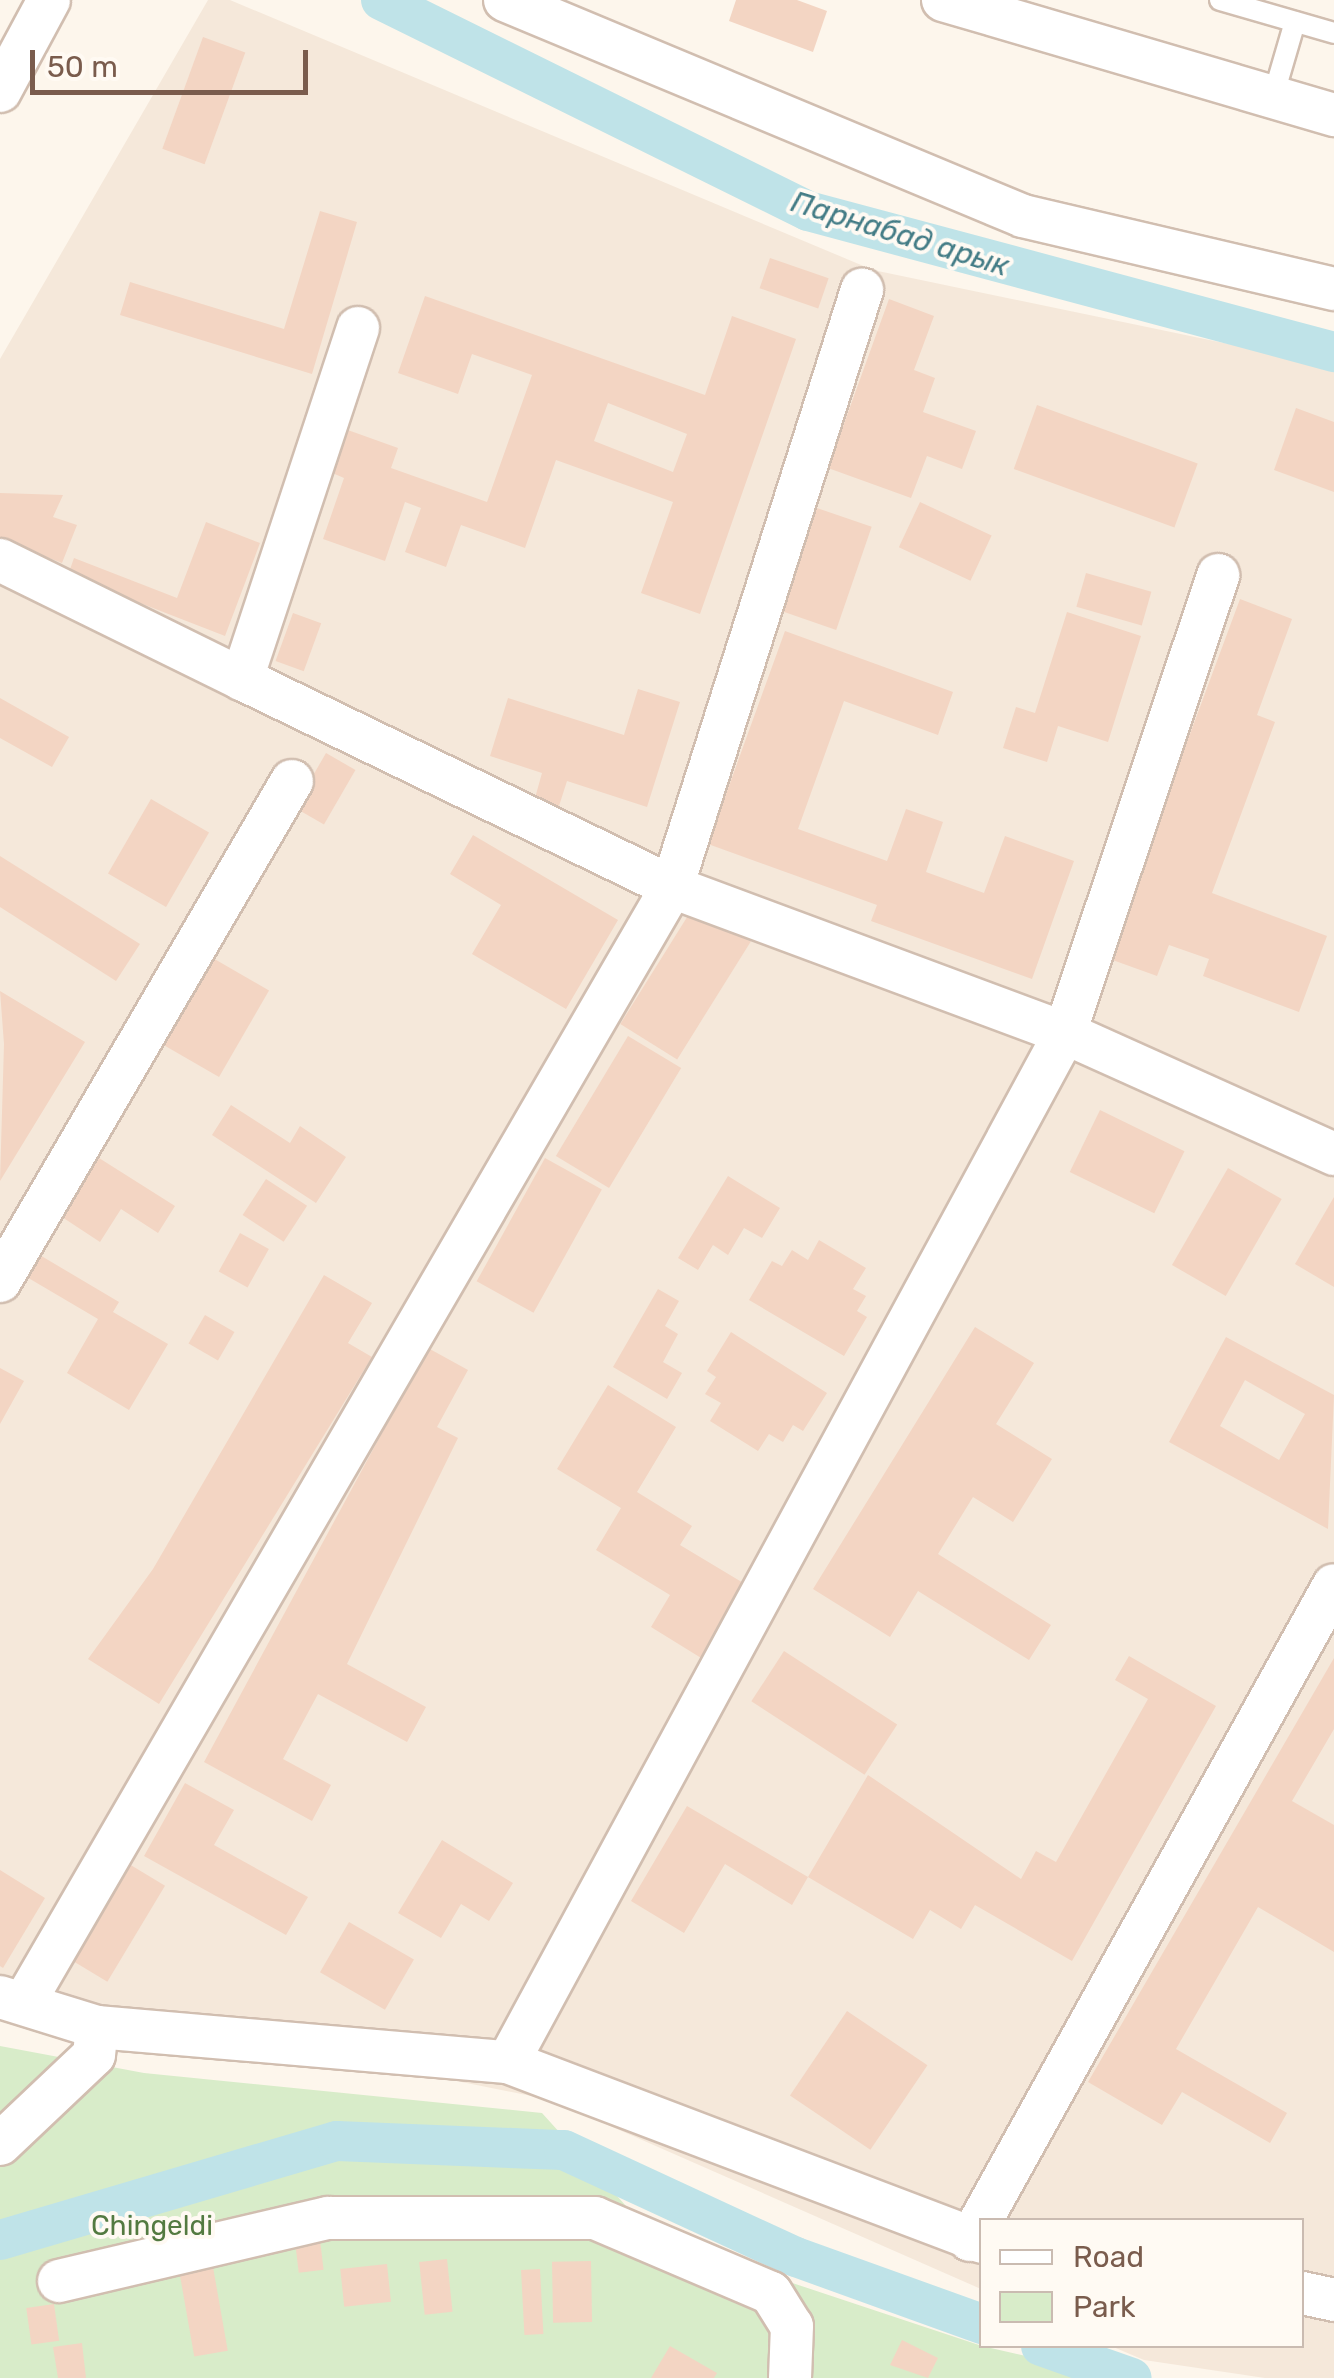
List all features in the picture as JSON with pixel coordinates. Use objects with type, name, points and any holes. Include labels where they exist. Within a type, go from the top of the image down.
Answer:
[{"type":"street","points":[[0,91],[49,0]]},
{"type":"street","points":[[505,0],[1023,216],[1334,289]]},
{"type":"street","points":[[943,0],[996,8],[1334,115]]},
{"type":"street","points":[[862,290],[672,887],[12,2000],[97,2028],[508,2062],[976,2241]]},
{"type":"street","points":[[242,679],[358,328]]},
{"type":"street","points":[[0,560],[672,887],[1065,1033],[1334,1154]]},
{"type":"street","points":[[508,2062],[1065,1033],[1218,575]]},
{"type":"street","points":[[0,1281],[292,782]]},
{"type":"street","points":[[989,2218],[1334,1585]]},
{"type":"street","points":[[0,2144],[94,2054],[97,2028]]},
{"type":"street","points":[[59,2281],[328,2218],[595,2218],[771,2294],[792,2326],[790,2378]]},
{"type":"street","points":[[1304,2293],[1334,2300]]},
{"type":"lane","points":[[1220,0],[1334,33]]},
{"type":"lane","points":[[1273,97],[1295,22]]},
{"type":"shaded area","points":[[208,0],[230,0],[873,270],[1334,366],[1334,2378],[1265,2378],[1144,2360],[1116,2348],[1304,2348],[1304,2218],[979,2218],[979,2288],[551,2100],[0,1989],[0,359]]},
{"type":"green space","name":"Chingeldi","points":[[0,2046],[144,2073],[542,2113],[654,2237],[979,2348],[1122,2378],[0,2378]]},
{"type":"building","points":[[736,0],[797,0],[827,11],[813,52],[729,21]]},
{"type":"building","points":[[203,37],[245,52],[205,164],[162,149]]},
{"type":"building","points":[[320,211],[357,222],[312,374],[120,315],[130,282],[284,329]]},
{"type":"building","points":[[770,258],[829,278],[818,308],[760,288]]},
{"type":"building","points":[[425,296],[705,395],[732,316],[796,339],[700,614],[641,593],[673,502],[556,460],[525,548],[461,525],[446,567],[405,552],[421,508],[405,502],[385,561],[323,539],[344,478],[330,472],[345,429],[398,448],[391,468],[487,502],[532,375],[472,354],[458,394],[398,373]],"holes":[[[608,403],[687,434],[673,472],[594,441]]]},
{"type":"building","points":[[889,299],[934,316],[914,370],[935,378],[923,412],[976,431],[962,469],[927,456],[911,498],[828,468]]},
{"type":"building","points":[[1037,405],[1198,463],[1174,527],[1014,469]]},
{"type":"building","points":[[1296,408],[1334,422],[1334,492],[1274,470]]},
{"type":"building","points":[[0,493],[63,495],[53,517],[77,525],[62,563],[0,539]]},
{"type":"building","points":[[920,502],[992,535],[970,581],[899,547]]},
{"type":"building","points":[[814,507],[872,527],[836,630],[779,610]]},
{"type":"building","points":[[206,522],[260,543],[225,636],[68,575],[74,558],[177,598]]},
{"type":"building","points":[[1086,573],[1151,592],[1142,625],[1076,607]]},
{"type":"building","points":[[1240,599],[1292,619],[1257,715],[1275,722],[1212,893],[1327,936],[1299,1012],[1203,976],[1209,959],[1169,945],[1157,976],[1107,958]]},
{"type":"building","points":[[1067,612],[1141,636],[1108,742],[1058,726],[1047,762],[1003,748],[1016,707],[1035,713]]},
{"type":"building","points":[[293,613],[321,623],[304,671],[276,661]]},
{"type":"building","points":[[785,631],[953,692],[938,735],[844,701],[798,829],[887,861],[906,809],[943,822],[926,872],[984,893],[1005,836],[1074,861],[1032,979],[871,921],[877,905],[708,844]]},
{"type":"building","points":[[638,689],[680,702],[647,807],[567,781],[559,806],[535,798],[542,773],[490,756],[508,698],[624,735]]},
{"type":"building","points":[[0,698],[69,737],[52,767],[0,738]]},
{"type":"building","points":[[326,753],[355,770],[324,825],[294,808]]},
{"type":"building","points":[[151,799],[209,832],[166,907],[108,873]]},
{"type":"building","points":[[473,835],[618,920],[566,1009],[472,954],[501,905],[450,874]]},
{"type":"building","points":[[0,856],[140,944],[116,981],[0,907]]},
{"type":"building","points":[[694,906],[751,942],[677,1059],[620,1024]]},
{"type":"building","points":[[211,957],[269,990],[219,1077],[161,1044]]},
{"type":"building","points":[[0,991],[85,1042],[0,1181],[4,1044]]},
{"type":"building","points":[[628,1036],[681,1068],[609,1188],[556,1156]]},
{"type":"building","points":[[231,1105],[290,1143],[300,1126],[346,1157],[316,1203],[212,1135]]},
{"type":"building","points":[[1100,1110],[1184,1151],[1154,1213],[1070,1172]]},
{"type":"building","points":[[99,1158],[175,1206],[158,1233],[121,1209],[100,1242],[62,1217]]},
{"type":"building","points":[[545,1158],[602,1190],[533,1313],[477,1281]]},
{"type":"building","points":[[1228,1168],[1282,1199],[1226,1296],[1172,1265]]},
{"type":"building","points":[[728,1176],[780,1208],[762,1238],[744,1228],[728,1255],[713,1245],[698,1270],[678,1258]]},
{"type":"building","points":[[266,1179],[307,1206],[284,1242],[243,1215]]},
{"type":"building","points":[[1334,1197],[1334,1287],[1295,1264]]},
{"type":"building","points":[[240,1233],[269,1249],[248,1287],[219,1271]]},
{"type":"building","points":[[819,1240],[866,1268],[853,1289],[866,1296],[857,1311],[867,1317],[844,1356],[749,1300],[772,1261],[782,1266],[792,1250],[808,1260]]},
{"type":"building","points":[[38,1254],[119,1302],[113,1312],[168,1344],[129,1410],[67,1373],[98,1319],[25,1276]]},
{"type":"building","points":[[324,1275],[372,1303],[348,1343],[372,1357],[159,1704],[88,1659],[153,1569]]},
{"type":"building","points":[[658,1289],[679,1301],[665,1326],[678,1334],[663,1362],[682,1373],[667,1399],[613,1367]]},
{"type":"building","points":[[205,1315],[234,1332],[218,1361],[188,1344]]},
{"type":"building","points":[[975,1327],[1034,1363],[996,1424],[1052,1459],[1013,1522],[973,1497],[938,1554],[1051,1625],[1029,1660],[918,1591],[890,1637],[813,1589]]},
{"type":"building","points":[[731,1332],[827,1393],[803,1431],[793,1425],[783,1442],[769,1434],[758,1451],[710,1421],[721,1403],[705,1394],[716,1377],[707,1371]]},
{"type":"building","points":[[1226,1337],[1334,1395],[1328,1529],[1169,1442]],"holes":[[[1245,1380],[1305,1414],[1279,1460],[1220,1426]]]},
{"type":"building","points":[[428,1348],[468,1370],[437,1427],[458,1438],[347,1664],[426,1707],[407,1742],[318,1694],[283,1759],[331,1785],[312,1821],[204,1762]]},
{"type":"building","points":[[0,1368],[24,1381],[0,1424]]},
{"type":"building","points":[[608,1385],[676,1427],[637,1492],[692,1526],[680,1545],[750,1587],[706,1661],[651,1627],[670,1595],[596,1550],[621,1508],[557,1469]]},
{"type":"building","points":[[784,1651],[897,1725],[865,1775],[751,1701]]},
{"type":"building","points":[[1129,1656],[1216,1706],[1072,1961],[975,1905],[961,1929],[930,1910],[913,1939],[808,1877],[868,1775],[1021,1879],[1036,1851],[1056,1862],[1148,1699],[1115,1680]]},
{"type":"building","points":[[1334,1658],[1334,1729],[1292,1801],[1334,1825],[1334,1952],[1258,1907],[1176,2049],[1287,2113],[1270,2143],[1182,2092],[1162,2125],[1088,2082]]},
{"type":"building","points":[[185,1783],[234,1810],[214,1845],[308,1897],[286,1935],[144,1856]]},
{"type":"building","points":[[687,1806],[808,1877],[792,1905],[725,1864],[684,1933],[631,1901]]},
{"type":"building","points":[[442,1840],[513,1883],[489,1921],[461,1904],[441,1938],[398,1913]]},
{"type":"building","points":[[129,1864],[165,1886],[107,1982],[71,1960]]},
{"type":"building","points":[[0,1870],[45,1898],[3,1968],[0,1966]]},
{"type":"building","points":[[349,1922],[414,1960],[385,2010],[320,1972]]},
{"type":"building","points":[[847,2011],[927,2065],[870,2150],[790,2096]]},
{"type":"building","points":[[318,2224],[324,2270],[299,2273],[293,2227]]},
{"type":"building","points":[[447,2259],[453,2312],[425,2315],[419,2262]]},
{"type":"building","points":[[591,2261],[592,2322],[553,2323],[552,2262]]},
{"type":"building","points":[[387,2264],[391,2302],[344,2307],[340,2269]]},
{"type":"building","points":[[213,2267],[228,2351],[194,2357],[180,2273]]},
{"type":"building","points":[[540,2269],[543,2334],[524,2335],[521,2270]]},
{"type":"building","points":[[54,2304],[59,2341],[31,2345],[26,2308]]},
{"type":"building","points":[[902,2340],[938,2358],[928,2378],[890,2365]]},
{"type":"building","points":[[82,2343],[86,2378],[58,2378],[53,2347]]},
{"type":"building","points":[[670,2346],[717,2373],[714,2378],[651,2378]]},
{"type":"waterway","name":"Парнабад арык","points":[[381,0],[808,211],[1334,352]]},
{"type":"waterway","points":[[0,2240],[337,2141],[564,2150],[796,2257],[979,2323]]},
{"type":"waterway","points":[[1047,2348],[1132,2378]]}]
